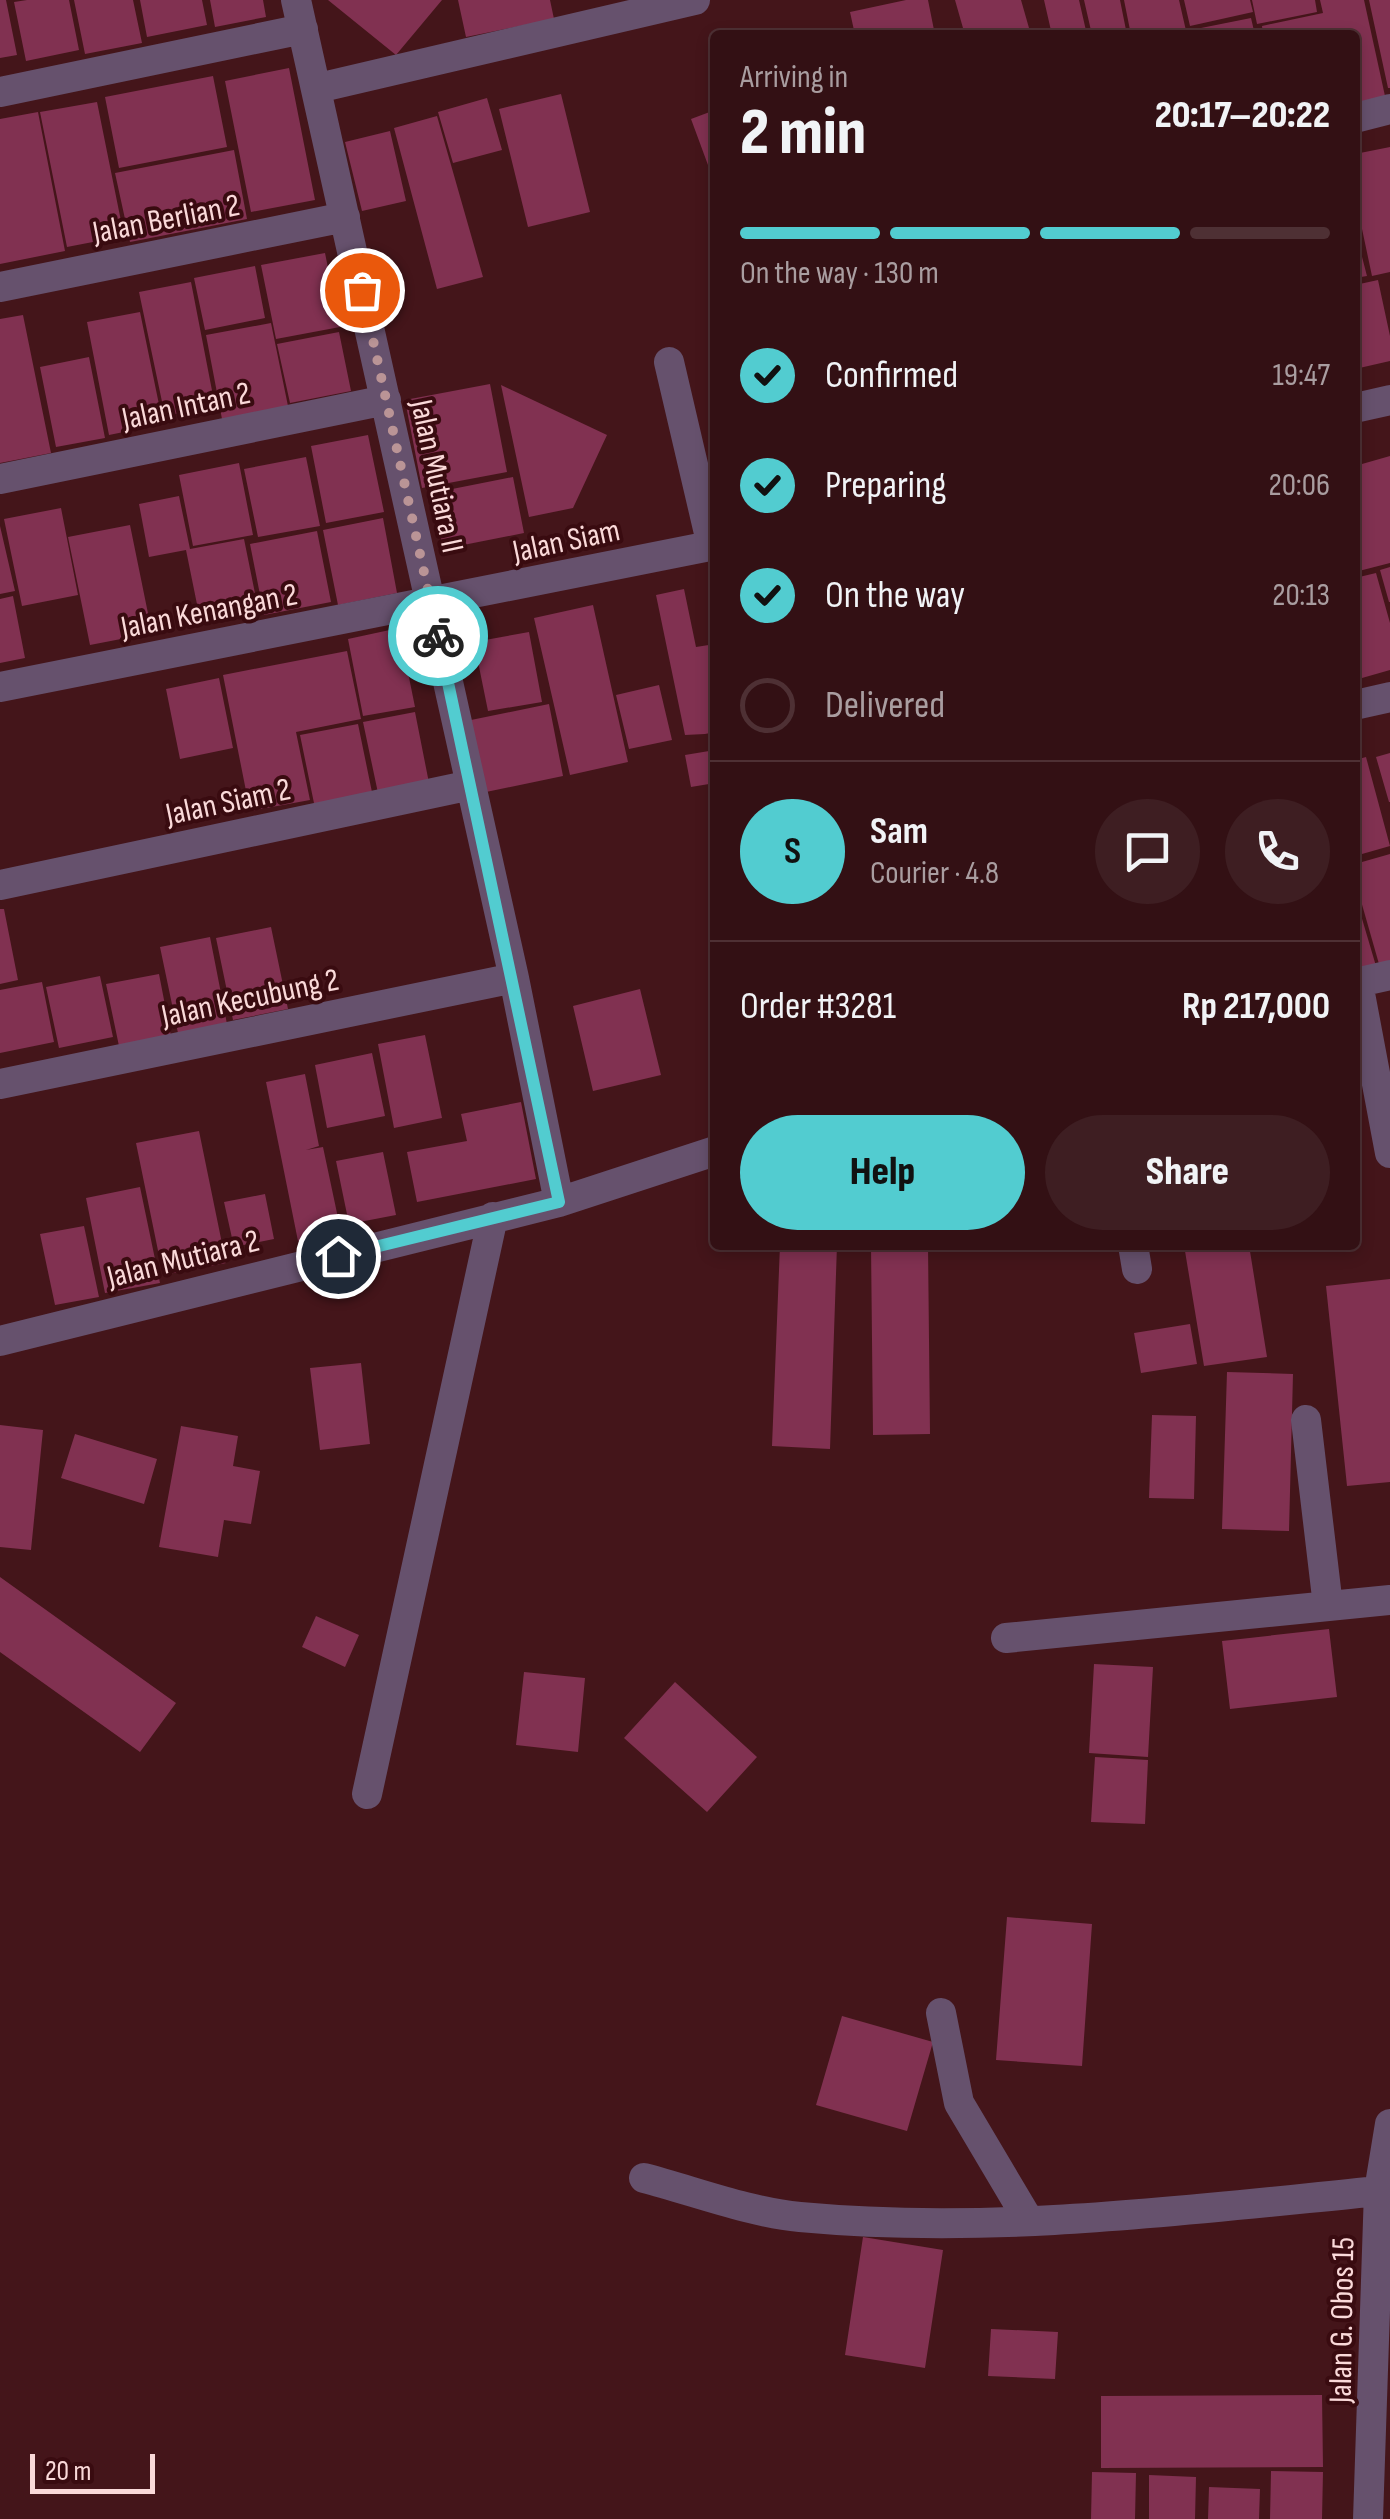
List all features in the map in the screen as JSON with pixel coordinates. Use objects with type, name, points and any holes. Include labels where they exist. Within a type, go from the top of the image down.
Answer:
[{"type":"street","points":[[318,88],[695,0]]},
{"type":"street","points":[[0,92],[300,14]]},
{"type":"street","name":"Jalan Mutiara II","points":[[300,14],[514,978],[559,1202]]},
{"type":"street","points":[[1360,117],[1390,110]]},
{"type":"street","name":"Jalan Berlian 2","points":[[0,287],[345,217]]},
{"type":"street","points":[[669,362],[710,533]]},
{"type":"street","name":"Jalan Intan 2","points":[[0,479],[386,400]]},
{"type":"street","points":[[1360,407],[1390,400]]},
{"type":"street","name":"Jalan Siam","points":[[430,603],[710,546]]},
{"type":"street","name":"Jalan Kenangan 2","points":[[0,686],[430,603]]},
{"type":"street","points":[[1360,705],[1390,697]]},
{"type":"street","name":"Jalan Siam 2","points":[[0,886],[471,785]]},
{"type":"street","points":[[1360,982],[1390,975]]},
{"type":"street","name":"Jalan Kecubung 2","points":[[0,1084],[514,978]]},
{"type":"street","points":[[1360,1003],[1390,1154]]},
{"type":"street","name":"Jalan Mutiara 2","points":[[0,1341],[559,1202],[710,1152]]},
{"type":"street","points":[[366,1794],[493,1216]]},
{"type":"street","points":[[1306,1420],[1328,1606]]},
{"type":"street","points":[[1006,1638],[1390,1600]]},
{"type":"street","points":[[941,2013],[958,2104],[1029,2222]]},
{"type":"street","name":"Jalan G. Obos 15","points":[[1368,2519],[1381,2461],[1379,2191],[1390,2124]]},
{"type":"street","points":[[644,2178],[795,2216],[952,2225],[1029,2222],[1379,2191]]},
{"type":"building","points":[[0,0],[6,0],[17,55],[0,58]]},
{"type":"building","points":[[69,0],[79,50],[26,61],[14,2]]},
{"type":"building","points":[[74,0],[133,0],[142,43],[85,54]]},
{"type":"building","points":[[140,0],[202,0],[207,25],[147,37]]},
{"type":"building","points":[[210,0],[263,0],[266,17],[215,27]]},
{"type":"building","points":[[328,0],[442,0],[396,55]]},
{"type":"building","points":[[458,0],[550,0],[554,19],[466,37]]},
{"type":"building","points":[[906,0],[928,0],[934,30],[854,30],[850,12]]},
{"type":"building","points":[[955,0],[1021,0],[1030,30],[964,30]]},
{"type":"building","points":[[1044,0],[1079,0],[1086,30],[1051,30]]},
{"type":"building","points":[[1084,0],[1120,0],[1126,30],[1091,30]]},
{"type":"building","points":[[1124,0],[1179,0],[1186,30],[1130,30]]},
{"type":"building","points":[[1184,0],[1250,0],[1253,12],[1190,26]]},
{"type":"building","points":[[1252,0],[1315,0],[1317,12],[1257,24]]},
{"type":"building","points":[[1320,0],[1364,0],[1385,96],[1360,102],[1360,30],[1262,30],[1262,26],[1323,13]]},
{"type":"building","points":[[1369,0],[1390,0],[1390,88],[1388,88]]},
{"type":"building","points":[[1251,18],[1254,30],[1191,30]]},
{"type":"building","points":[[289,68],[315,200],[251,212],[225,81]]},
{"type":"building","points":[[213,76],[227,147],[119,168],[105,97]]},
{"type":"building","points":[[561,94],[590,212],[528,227],[499,109]]},
{"type":"building","points":[[487,98],[502,150],[453,163],[438,112]]},
{"type":"building","points":[[97,102],[124,236],[67,247],[40,112]]},
{"type":"building","points":[[38,112],[65,251],[0,264],[0,119]]},
{"type":"building","points":[[710,112],[710,170],[691,119]]},
{"type":"building","points":[[437,116],[483,277],[437,289],[394,128]]},
{"type":"building","points":[[390,131],[406,201],[362,211],[345,142]]},
{"type":"building","points":[[1390,147],[1390,272],[1372,276],[1360,220],[1360,153]]},
{"type":"building","points":[[234,150],[247,219],[130,242],[115,173]]},
{"type":"building","points":[[1360,249],[1367,276],[1360,277]]},
{"type":"building","points":[[325,253],[340,327],[276,339],[261,265]]},
{"type":"building","points":[[255,266],[265,318],[205,330],[194,278]]},
{"type":"building","points":[[1378,280],[1390,336],[1390,361],[1360,368],[1360,284]]},
{"type":"building","points":[[191,282],[215,406],[165,416],[139,292]]},
{"type":"building","points":[[140,312],[163,424],[109,435],[87,322]]},
{"type":"building","points":[[23,315],[51,453],[0,463],[0,319]]},
{"type":"building","points":[[271,323],[288,406],[222,419],[206,335]]},
{"type":"building","points":[[339,332],[351,391],[290,403],[277,344]]},
{"type":"building","points":[[89,357],[105,438],[56,447],[40,367]]},
{"type":"building","points":[[490,384],[507,472],[422,488],[405,400]]},
{"type":"building","points":[[501,385],[607,435],[573,508],[529,517]]},
{"type":"building","points":[[368,435],[384,512],[326,523],[311,446]]},
{"type":"building","points":[[1390,456],[1390,563],[1360,571],[1360,465]]},
{"type":"building","points":[[306,457],[320,526],[258,537],[244,469]]},
{"type":"building","points":[[239,463],[253,535],[193,546],[179,475]]},
{"type":"building","points":[[513,477],[524,533],[443,549],[432,493]]},
{"type":"building","points":[[179,496],[190,549],[244,539],[259,613],[201,624],[186,550],[149,557],[139,504]]},
{"type":"building","points":[[61,508],[78,595],[22,606],[4,519]]},
{"type":"building","points":[[383,518],[397,593],[338,605],[323,530]]},
{"type":"building","points":[[130,525],[152,633],[90,645],[68,537]]},
{"type":"building","points":[[0,526],[15,591],[0,594]]},
{"type":"building","points":[[317,531],[331,602],[264,615],[250,544]]},
{"type":"building","points":[[1390,567],[1390,602],[1389,602],[1380,570]]},
{"type":"building","points":[[1376,573],[1390,623],[1390,670],[1360,679],[1360,577]]},
{"type":"building","points":[[684,589],[696,647],[710,645],[710,733],[685,735],[656,595]]},
{"type":"building","points":[[13,596],[25,658],[0,663],[0,599]]},
{"type":"building","points":[[593,605],[628,762],[570,775],[534,618]]},
{"type":"building","points":[[399,628],[415,707],[363,716],[348,639]]},
{"type":"building","points":[[529,632],[542,702],[488,711],[474,642]]},
{"type":"building","points":[[347,651],[361,719],[296,732],[310,800],[250,811],[223,675]]},
{"type":"building","points":[[219,678],[233,748],[180,759],[166,689]]},
{"type":"building","points":[[659,685],[672,740],[629,749],[616,695]]},
{"type":"building","points":[[549,704],[563,776],[486,792],[471,720]]},
{"type":"building","points":[[415,712],[429,783],[378,793],[363,722]]},
{"type":"building","points":[[358,724],[373,797],[315,808],[300,735]]},
{"type":"building","points":[[710,751],[710,784],[691,787],[685,755]]},
{"type":"building","points":[[1390,753],[1390,802],[1389,802],[1376,757]]},
{"type":"building","points":[[1366,757],[1390,846],[1360,855],[1360,759]]},
{"type":"building","points":[[1390,854],[1390,961],[1379,964],[1360,898],[1360,863]]},
{"type":"building","points":[[0,909],[4,909],[18,980],[0,984]]},
{"type":"building","points":[[1360,912],[1376,966],[1360,971]]},
{"type":"building","points":[[271,927],[288,1009],[233,1020],[216,938]]},
{"type":"building","points":[[210,937],[227,1024],[178,1033],[160,947]]},
{"type":"building","points":[[159,974],[171,1036],[119,1046],[106,984]]},
{"type":"building","points":[[100,976],[113,1037],[59,1048],[46,987]]},
{"type":"building","points":[[42,982],[54,1042],[0,1053],[0,990]]},
{"type":"building","points":[[640,989],[661,1075],[593,1091],[573,1006]]},
{"type":"building","points":[[425,1035],[442,1118],[394,1128],[378,1044]]},
{"type":"building","points":[[372,1053],[385,1116],[327,1128],[315,1065]]},
{"type":"building","points":[[305,1074],[319,1146],[306,1150],[323,1147],[341,1232],[298,1241],[266,1082]]},
{"type":"building","points":[[521,1102],[536,1179],[417,1202],[407,1152],[467,1141],[461,1114]]},
{"type":"building","points":[[199,1131],[226,1263],[163,1275],[136,1143]]},
{"type":"building","points":[[383,1152],[396,1215],[349,1224],[336,1161]]},
{"type":"building","points":[[140,1187],[160,1283],[105,1293],[86,1198]]},
{"type":"building","points":[[265,1194],[274,1239],[234,1247],[224,1202]]},
{"type":"building","points":[[84,1226],[99,1297],[55,1305],[40,1234]]},
{"type":"building","points":[[780,1250],[837,1250],[830,1449],[772,1446]]},
{"type":"building","points":[[871,1250],[928,1250],[930,1434],[873,1435]]},
{"type":"building","points":[[1185,1250],[1250,1250],[1267,1357],[1204,1366]]},
{"type":"building","points":[[1390,1279],[1390,1482],[1347,1486],[1326,1286]]},
{"type":"building","points":[[1190,1324],[1197,1364],[1141,1373],[1134,1333]]},
{"type":"building","points":[[361,1363],[370,1444],[320,1450],[310,1368]]},
{"type":"building","points":[[1227,1372],[1293,1374],[1289,1531],[1222,1529]]},
{"type":"building","points":[[1152,1415],[1196,1416],[1194,1499],[1149,1498]]},
{"type":"building","points":[[0,1425],[43,1430],[31,1550],[0,1547]]},
{"type":"building","points":[[181,1426],[238,1436],[233,1466],[260,1471],[251,1524],[224,1520],[218,1557],[159,1547]]},
{"type":"building","points":[[75,1434],[157,1459],[144,1504],[61,1478]]},
{"type":"building","points":[[0,1577],[176,1703],[140,1752],[0,1652]]},
{"type":"building","points":[[316,1616],[359,1635],[345,1667],[302,1647]]},
{"type":"building","points":[[1329,1629],[1337,1697],[1230,1709],[1222,1641]]},
{"type":"building","points":[[1094,1664],[1153,1667],[1148,1757],[1089,1753]]},
{"type":"building","points":[[524,1672],[585,1678],[578,1752],[516,1745]]},
{"type":"building","points":[[675,1682],[757,1757],[707,1812],[624,1738]]},
{"type":"building","points":[[1095,1757],[1148,1760],[1145,1824],[1091,1822]]},
{"type":"building","points":[[1007,1917],[1092,1924],[1082,2066],[996,2060]]},
{"type":"building","points":[[842,2016],[933,2042],[907,2131],[816,2105]]},
{"type":"building","points":[[863,2237],[943,2250],[925,2368],[845,2355]]},
{"type":"building","points":[[991,2329],[1058,2332],[1055,2379],[988,2376]]},
{"type":"building","points":[[1322,2395],[1323,2467],[1101,2468],[1101,2396]]},
{"type":"building","points":[[1271,2471],[1323,2472],[1322,2519],[1270,2519]]},
{"type":"building","points":[[1092,2472],[1136,2473],[1135,2519],[1091,2519]]},
{"type":"building","points":[[1149,2475],[1196,2477],[1195,2519],[1149,2519]]},
{"type":"building","points":[[1209,2487],[1260,2489],[1259,2519],[1208,2519]]},
{"type":"way so far","points":[[362,290],[438,636]]},
{"type":"route","points":[[338,1256],[559,1202],[438,636]]}]
